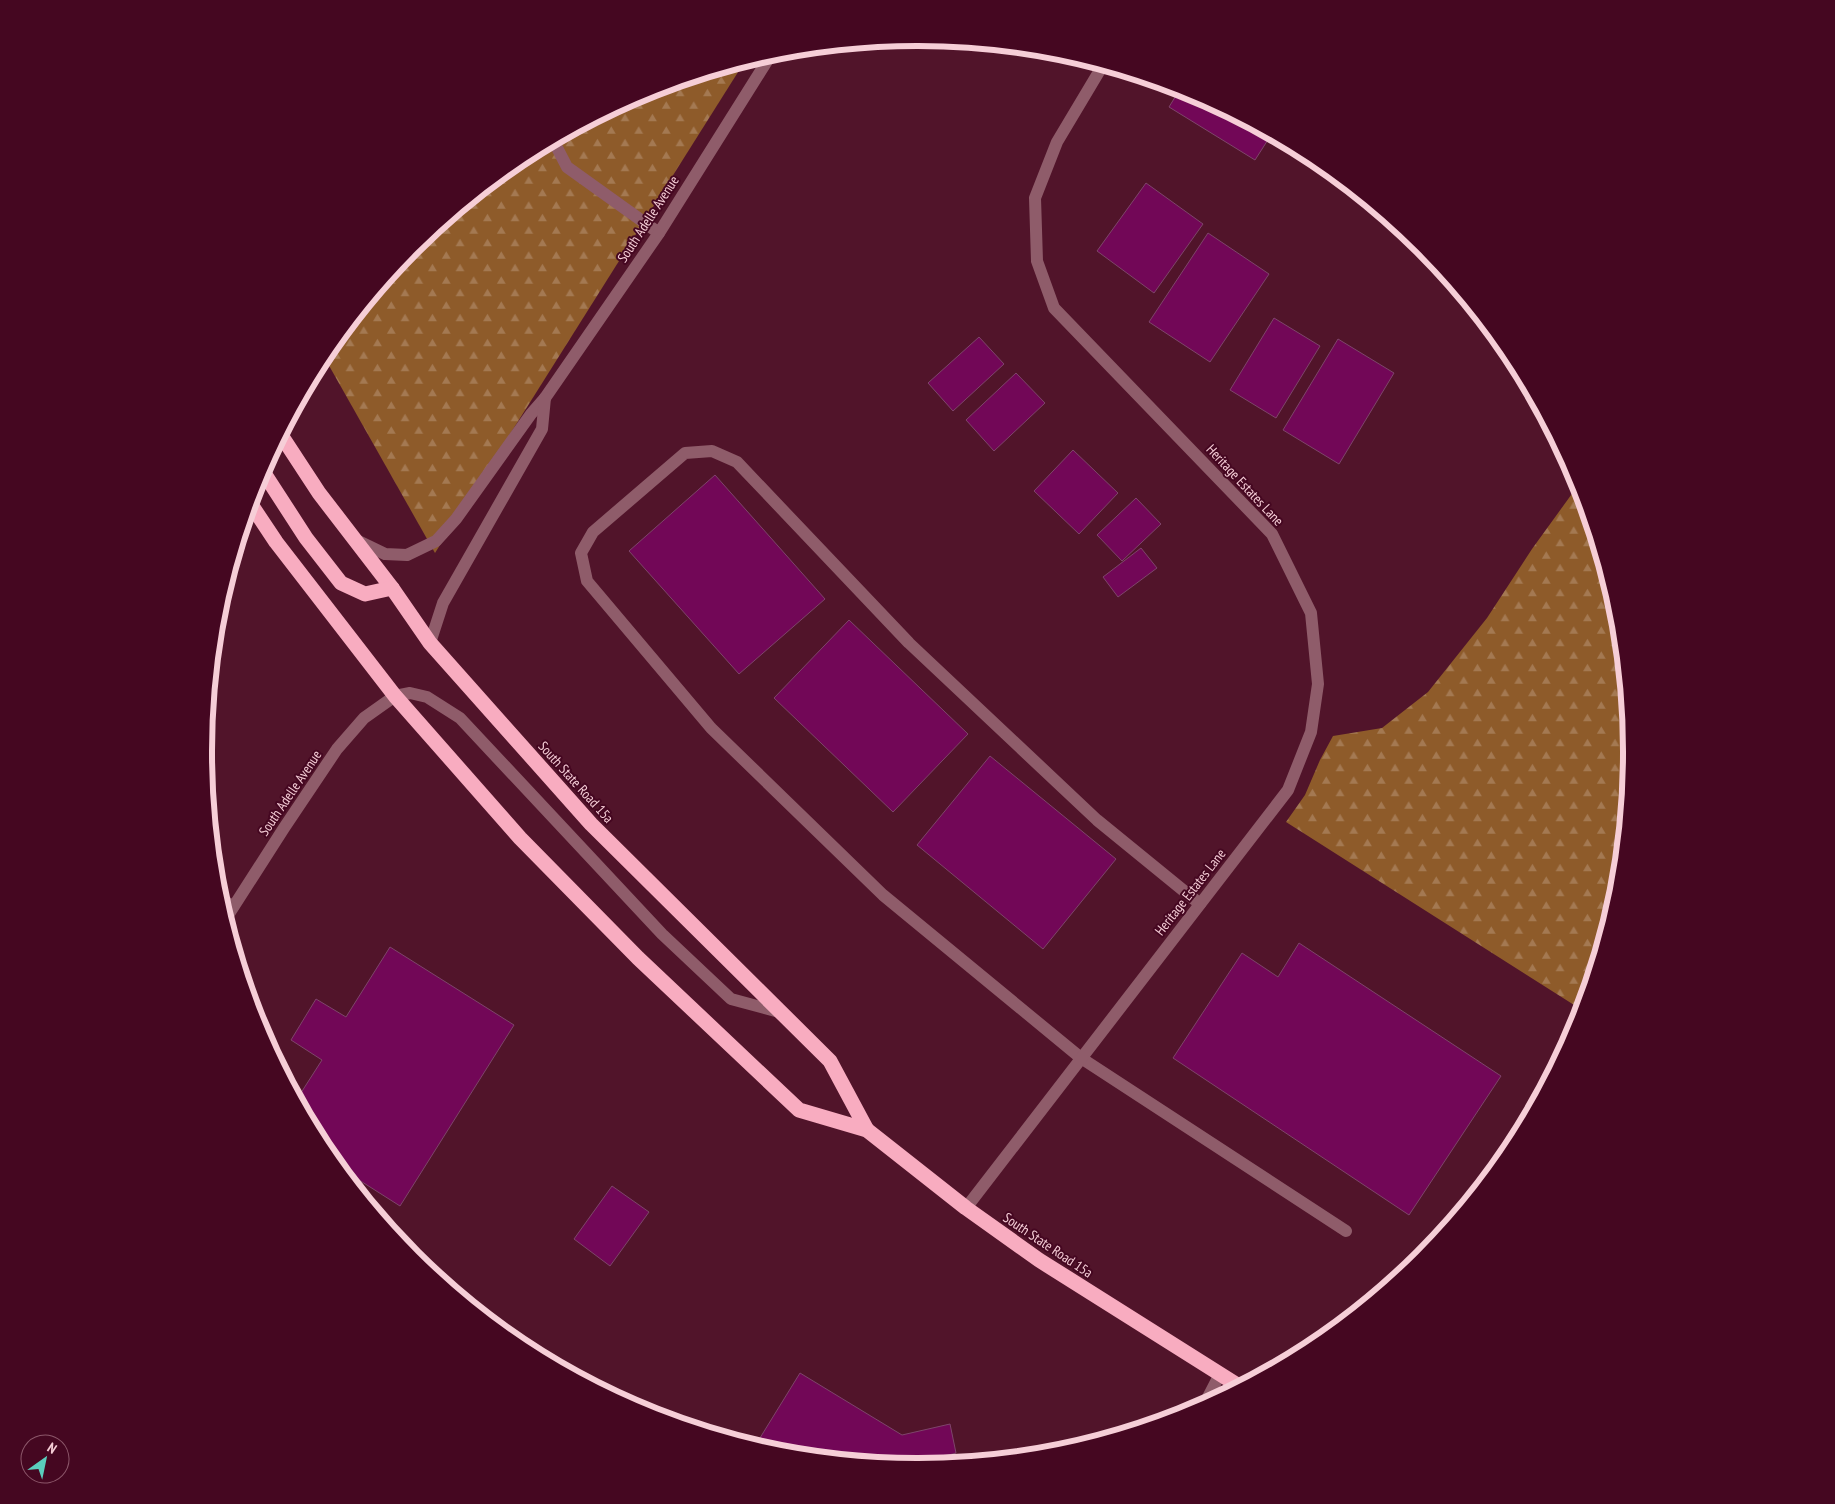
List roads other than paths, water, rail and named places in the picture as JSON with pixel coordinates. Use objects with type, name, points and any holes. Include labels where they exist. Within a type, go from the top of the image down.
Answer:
[{"type":"highway","name":"South State Road 15a","points":[[285,441],[319,493],[392,588],[430,643],[591,824],[830,1061],[867,1130]]},
{"type":"highway","points":[[267,478],[306,538],[341,583],[365,594],[392,588]]},
{"type":"highway","name":"South State Road 15a","points":[[255,510],[276,542],[395,696],[520,838],[638,958],[799,1110],[867,1130],[966,1208],[1039,1260],[1234,1383]]},
{"type":"street","name":"South Adelle Avenue","points":[[355,540],[385,554],[407,555],[436,541],[456,520],[531,414],[545,398],[659,233],[766,63]]},
{"type":"street","name":"Heritage Estates Lane","points":[[966,1208],[1288,790],[1311,732],[1318,684],[1311,613],[1272,534],[1054,308],[1037,261],[1035,198],[1057,142],[1101,70]]},
{"type":"street","points":[[556,146],[567,167],[659,233]]},
{"type":"street","name":"South Adelle Avenue","points":[[430,643],[443,603],[542,429],[545,398]]},
{"type":"street","points":[[1200,904],[1097,820],[909,643],[737,462],[712,451],[685,453],[593,532],[581,553],[587,581],[711,728],[884,895],[1081,1058],[1346,1231]]},
{"type":"street","points":[[395,696],[410,694],[427,697],[460,718],[662,934],[731,999],[782,1013]]},
{"type":"street","name":"South Adelle Avenue","points":[[230,911],[338,749],[364,718],[395,696]]},
{"type":"street","points":[[228,904],[233,907]]},
{"type":"street","points":[[1210,1394],[1220,1374]]}]
